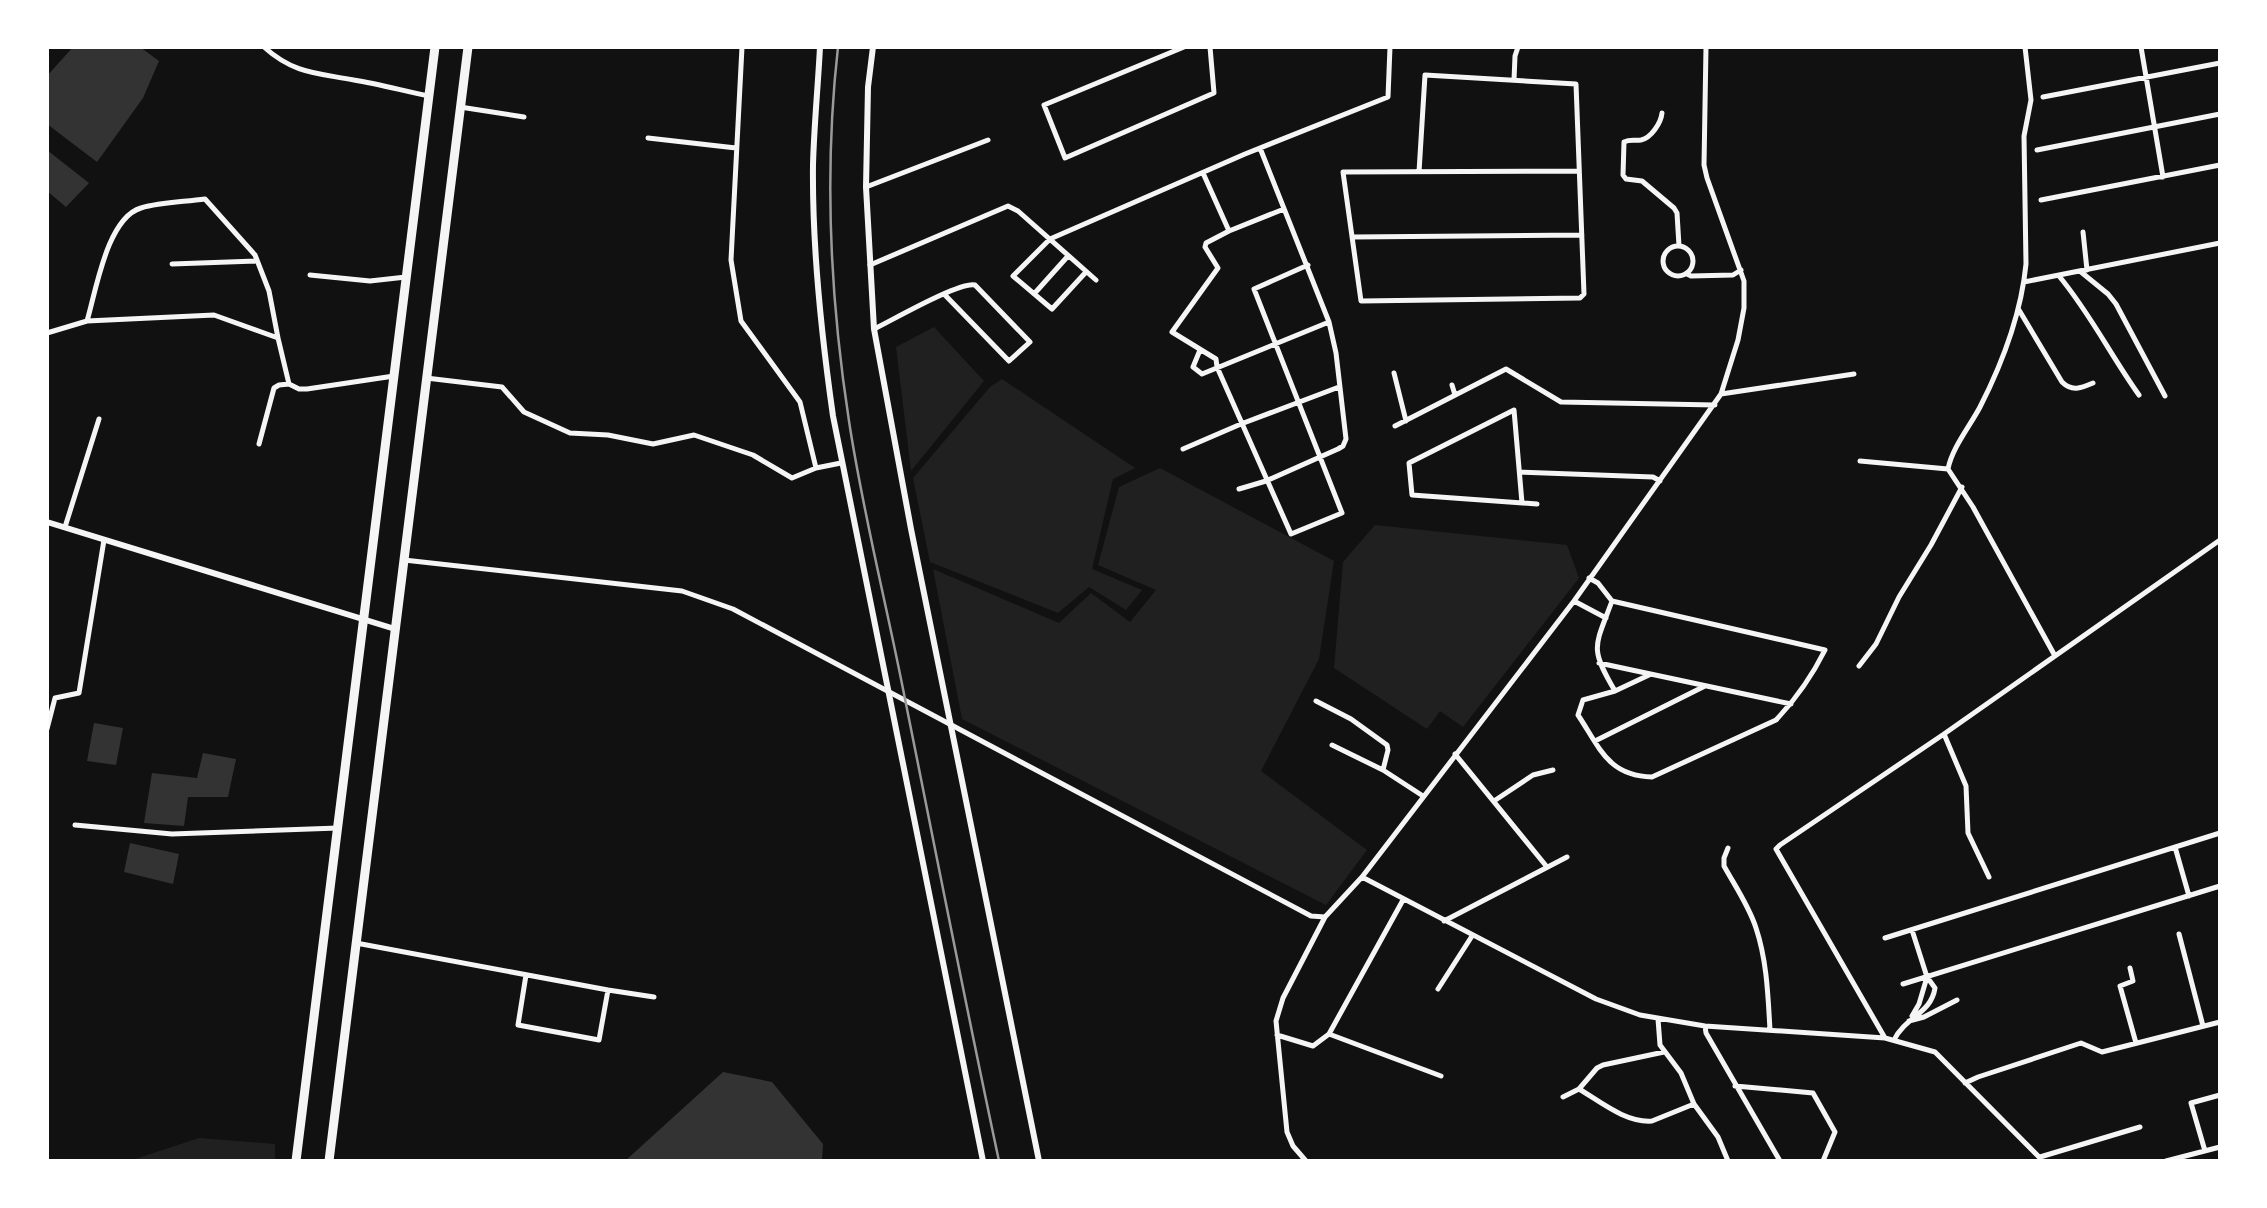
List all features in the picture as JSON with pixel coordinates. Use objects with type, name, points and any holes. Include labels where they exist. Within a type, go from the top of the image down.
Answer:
[{"type":"highway","points":[[296,1161],[435,47]]},
{"type":"highway","points":[[329,1161],[468,47]]},
{"type":"street","points":[[264,47],[277,59],[303,71],[429,96]]},
{"type":"street","points":[[741,47],[731,260],[741,321],[800,402],[816,468]]},
{"type":"street","points":[[820,47],[813,164],[814,246],[820,328],[841,463],[983,1161]]},
{"type":"street","points":[[873,47],[867,87],[866,187],[874,330],[911,529],[1039,1161]]},
{"type":"street","points":[[1184,47],[1044,105],[1065,158],[1214,93],[1210,47]]},
{"type":"street","points":[[1086,272],[1052,309],[1013,276],[1050,239],[1260,148],[1388,97],[1390,47]]},
{"type":"street","points":[[1512,47],[1515,56]]},
{"type":"street","points":[[1514,80],[1518,47]]},
{"type":"street","points":[[1307,1161],[1293,1146],[1287,1132],[1276,1021],[1283,998],[1325,917],[1362,877],[1574,601],[1721,394],[1738,340],[1744,307],[1741,270],[1704,165],[1706,47]]},
{"type":"street","points":[[1948,469],[1996,376],[2019,310],[2026,264],[2024,136],[2031,100],[2025,47]]},
{"type":"street","points":[[2141,47],[2163,177]]},
{"type":"street","points":[[2043,97],[2220,62]]},
{"type":"street","points":[[1419,172],[1425,75],[1576,84],[1584,293],[1580,298],[1361,301],[1343,173],[1579,171]]},
{"type":"street","points":[[460,107],[524,117]]},
{"type":"street","points":[[1662,113],[1662,120],[1648,136],[1624,142],[1623,175],[1626,179],[1642,181],[1674,208],[1677,213],[1679,246]]},
{"type":"street","points":[[2037,150],[2220,114]]},
{"type":"street","points":[[648,138],[736,148]]},
{"type":"street","points":[[866,187],[988,140]]},
{"type":"street","points":[[1238,489],[1266,481],[1338,449],[1345,443],[1336,354],[1329,322],[1260,148]]},
{"type":"street","points":[[2041,200],[2220,165]]},
{"type":"street","points":[[1203,173],[1229,231]]},
{"type":"street","points":[[87,321],[113,234],[128,215],[140,208],[205,199],[255,254],[269,291],[289,384]]},
{"type":"street","points":[[870,265],[1008,206],[1018,211],[1096,280]]},
{"type":"street","points":[[1284,209],[1206,243],[1205,247],[1219,268],[1172,332],[1216,359],[1217,368],[1291,534],[1342,513],[1254,289],[1308,265]]},
{"type":"street","points":[[2083,232],[2084,271],[2116,304],[2165,396]]},
{"type":"street","points":[[1353,237],[1582,235]]},
{"type":"street","points":[[2024,282],[2220,243]]},
{"type":"street","points":[[1687,274],[1693,263],[1689,251],[1679,246],[1667,250],[1663,266],[1666,271],[1676,276],[1733,275],[1741,270]]},
{"type":"street","points":[[1034,294],[1068,256]]},
{"type":"street","points":[[172,264],[257,261]]},
{"type":"street","points":[[310,275],[370,281],[406,277]]},
{"type":"street","points":[[2059,276],[2075,295],[2139,395]]},
{"type":"street","points":[[874,330],[944,294],[968,283],[975,285],[1030,342],[1009,361],[944,294]]},
{"type":"street","points":[[2019,310],[2066,386],[2079,389],[2093,383]]},
{"type":"street","points":[[47,334],[87,321],[214,315],[278,338]]},
{"type":"street","points":[[1200,350],[1193,367],[1202,374],[1329,322]]},
{"type":"street","points":[[1395,426],[1506,369],[1561,402],[1715,405]]},
{"type":"street","points":[[1394,373],[1406,421]]},
{"type":"street","points":[[1721,394],[1854,374]]},
{"type":"street","points":[[259,444],[276,386],[289,384],[299,389],[307,389],[394,376]]},
{"type":"street","points":[[426,377],[502,387],[524,412],[570,433],[608,435],[653,444],[694,435],[753,455],[792,478],[816,468],[841,463]]},
{"type":"street","points":[[1452,385],[1455,395]]},
{"type":"street","points":[[1183,449],[1339,387]]},
{"type":"street","points":[[1522,503],[1514,410],[1409,463],[1412,495],[1522,503],[1537,504]]},
{"type":"street","points":[[65,527],[99,419]]},
{"type":"street","points":[[1860,461],[1948,469],[1962,488],[2055,656]]},
{"type":"street","points":[[1520,472],[1653,477],[1660,481]]},
{"type":"street","points":[[1859,666],[1876,644],[1899,597],[1962,488]]},
{"type":"street","points":[[48,524],[395,629]]},
{"type":"street","points":[[47,696],[55,698],[79,693],[104,540]]},
{"type":"street","points":[[1885,1038],[1776,849],[2220,540]]},
{"type":"street","points":[[404,560],[682,591],[733,608],[1311,916],[1325,917]]},
{"type":"street","points":[[1589,578],[1598,583],[1612,601],[1825,650],[1812,676],[1776,720],[1652,777],[1637,777],[1615,767],[1577,711],[1583,700],[1615,691],[1649,675]]},
{"type":"street","points":[[1574,601],[1606,618]]},
{"type":"street","points":[[1612,601],[1596,650],[1599,663],[1615,691]]},
{"type":"street","points":[[1599,663],[1791,704]]},
{"type":"street","points":[[1595,741],[1705,686]]},
{"type":"street","points":[[47,729],[55,698]]},
{"type":"street","points":[[1316,701],[1350,719],[1387,745],[1382,770]]},
{"type":"street","points":[[1944,734],[1966,786],[1968,833],[1989,877]]},
{"type":"street","points":[[1332,745],[1382,770],[1423,796]]},
{"type":"street","points":[[1455,754],[1547,867]]},
{"type":"street","points":[[1494,801],[1533,775],[1553,770]]},
{"type":"street","points":[[75,825],[172,834],[338,828]]},
{"type":"street","points":[[1885,938],[2220,833]]},
{"type":"street","points":[[2175,847],[2189,896]]},
{"type":"street","points":[[1728,848],[1724,866],[1751,914],[1760,943],[1766,972],[1770,1030]]},
{"type":"street","points":[[1444,921],[1567,857]]},
{"type":"street","points":[[1362,877],[1596,999],[1640,1015],[1705,1026],[1885,1038],[1935,1052],[2042,1159],[2140,1126]]},
{"type":"street","points":[[1903,984],[2220,886]]},
{"type":"street","points":[[1277,1035],[1313,1046],[1329,1034],[1403,900]]},
{"type":"street","points":[[1909,1020],[1928,1007],[1933,1000],[1935,988],[1927,977],[1912,930]]},
{"type":"street","points":[[2179,934],[2203,1026]]},
{"type":"street","points":[[1438,989],[1472,936]]},
{"type":"street","points":[[356,943],[654,997]]},
{"type":"street","points":[[2130,968],[2133,981],[2120,986],[2136,1043]]},
{"type":"street","points":[[526,975],[518,1025],[599,1040],[608,990]]},
{"type":"street","points":[[1894,1040],[1919,1004],[1927,977]]},
{"type":"street","points":[[1909,1020],[1924,1017],[1957,1000]]},
{"type":"street","points":[[1658,1019],[1660,1045],[1681,1073],[1694,1104],[1710,1124],[1728,1161]]},
{"type":"street","points":[[1965,1083],[2081,1043],[2102,1052],[2220,1022]]},
{"type":"street","points":[[1705,1026],[1706,1033],[1735,1086],[1780,1161]]},
{"type":"street","points":[[1329,1034],[1441,1076]]},
{"type":"street","points":[[1563,1097],[1579,1089],[1597,1068],[1603,1065],[1664,1052]]},
{"type":"street","points":[[1735,1086],[1813,1093],[1835,1132],[1823,1161]]},
{"type":"street","points":[[1579,1089],[1627,1117],[1645,1122],[1694,1104]]},
{"type":"street","points":[[2205,1151],[2191,1103],[2220,1095]]},
{"type":"street","points":[[2166,1161],[2220,1147]]},
{"type":"shaded area","points":[[73,47],[140,47],[159,61],[143,98],[97,162],[47,124],[47,76]]},
{"type":"shaded area","points":[[47,150],[89,183],[66,207],[47,191]]},
{"type":"shaded area","points":[[934,327],[984,381],[911,471],[896,347]]},
{"type":"shaded area","points":[[1002,379],[1135,468],[1113,479],[1092,569],[1142,590],[1126,610],[1089,587],[1058,613],[930,562],[913,478],[990,387]]},
{"type":"shaded area","points":[[1160,468],[1334,561],[1319,659],[1261,771],[1367,850],[1326,905],[962,719],[933,569],[1059,623],[1091,593],[1130,622],[1156,590],[1098,565],[1119,487]]},
{"type":"shaded area","points":[[1375,525],[1567,545],[1579,578],[1463,727],[1440,711],[1427,729],[1334,668],[1343,562]]},
{"type":"shaded area","points":[[94,723],[123,728],[116,765],[87,761]]},
{"type":"shaded area","points":[[203,753],[236,759],[228,797],[188,797],[184,826],[144,823],[152,773],[197,778]]},
{"type":"shaded area","points":[[130,843],[179,854],[173,884],[124,872]]},
{"type":"shaded area","points":[[723,1072],[772,1082],[823,1144],[822,1161],[625,1161]]},
{"type":"shaded area","points":[[199,1138],[275,1144],[275,1161],[129,1161]]},
{"type":"railway","points":[[838,47],[830,187],[833,281],[842,375],[868,525],[999,1161]]}]
